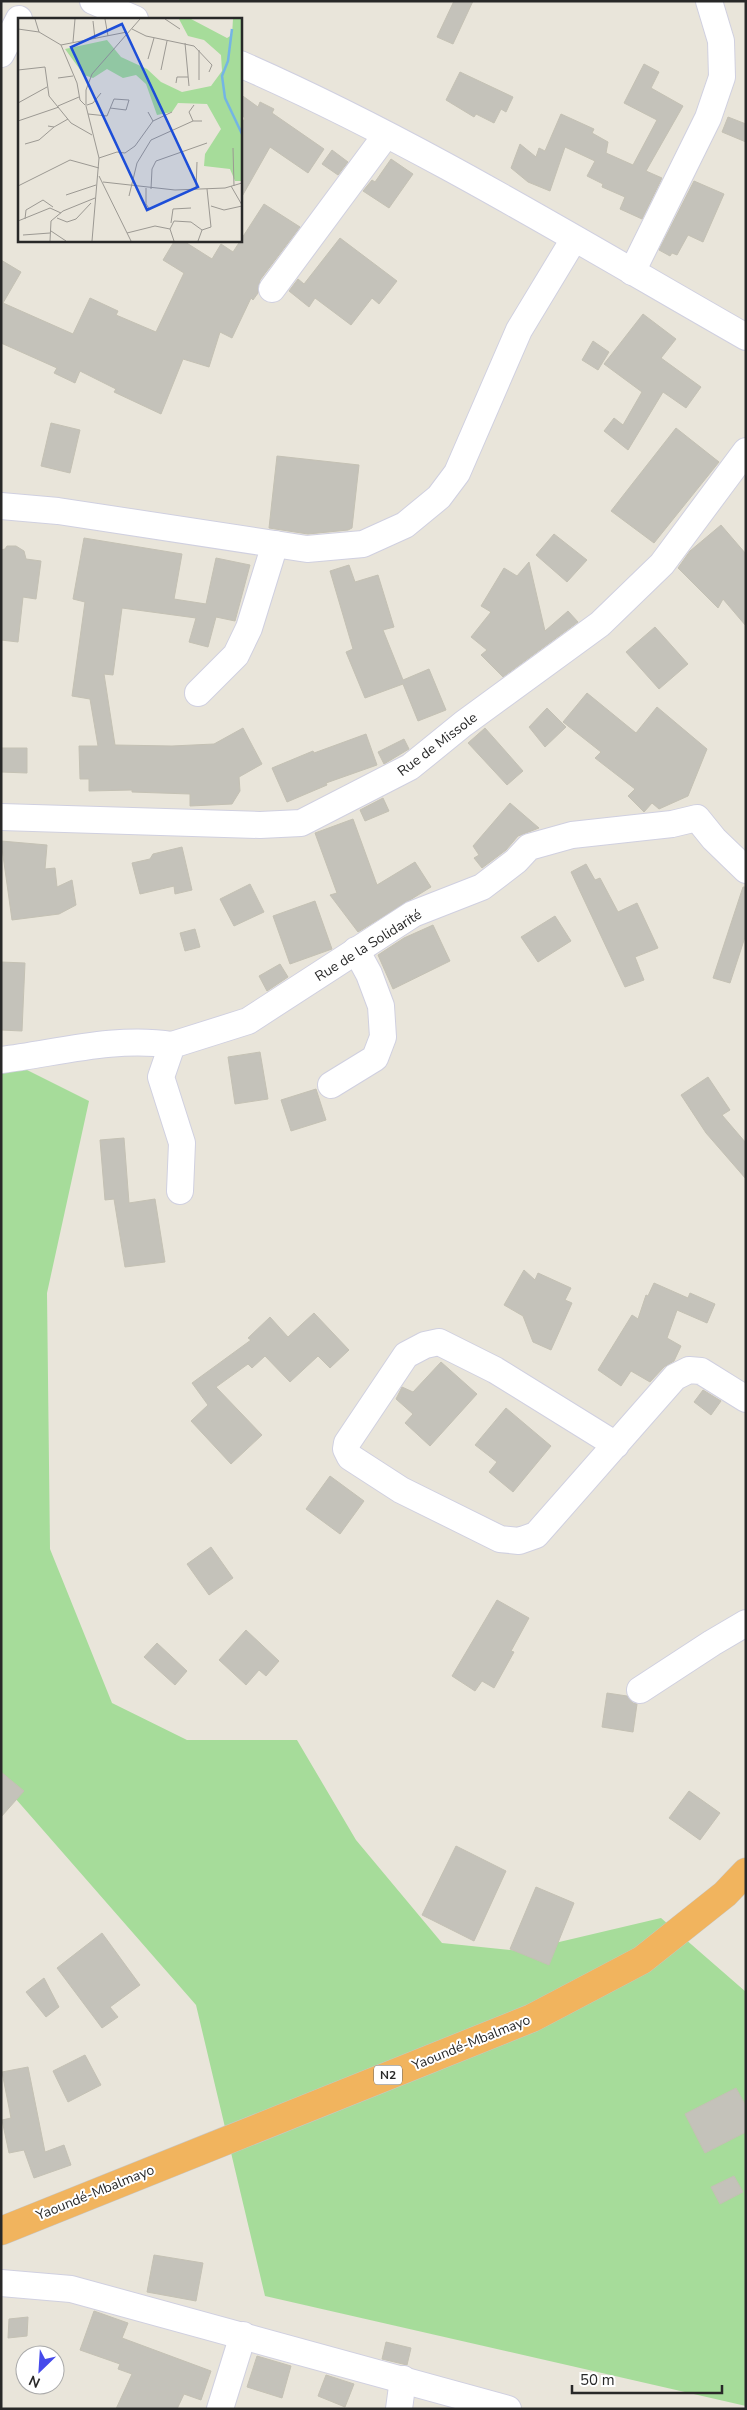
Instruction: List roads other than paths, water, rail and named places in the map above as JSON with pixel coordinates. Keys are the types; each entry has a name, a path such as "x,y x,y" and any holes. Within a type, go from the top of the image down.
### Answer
{"highway":[{"name":"Yaoundé-Mbalmayo","path":"1,2231 532,2018 642,1960 725,1894 746,1872"}],"street":[{"path":"20,18 28,1"},
{"path":"93,1 133,18"},
{"path":"632,272 708,118 722,77 721,41 709,1"},
{"path":"1,54 18,21"},
{"path":"244,73 386,135 746,337"},
{"path":"272,288 386,135"},
{"path":"1,506 58,511 307,550 363,544 406,525 439,497 457,473 519,330 574,239"},
{"name":"Rue de Missole","path":"1,817 260,825 301,824 410,767 463,724 600,624 662,564 746,451"},
{"path":"198,693 236,655 249,628 276,544"},
{"name":"Rue de la Solidarité","path":"172,1045 248,1021 413,914 482,887 516,861 529,847 572,835 672,824 697,818 714,839 746,870"},
{"path":"331,1085 375,1058 383,1037 381,1006 369,974 356,950"},
{"path":"1,1060 76,1049 150,1042 172,1045 161,1077 182,1143 180,1192"},
{"path":"616,1445 495,1370 439,1342 425,1345 406,1355 347,1443 346,1449 350,1457 401,1490 500,1539 518,1541 536,1535 616,1445 676,1377 689,1370 701,1371 746,1399"},
{"path":"640,1690 746,1623"},
{"path":"1,2283 71,2289 508,2409"},
{"path":"220,2409 243,2335"},
{"path":"399,2409 403,2379"}]}
